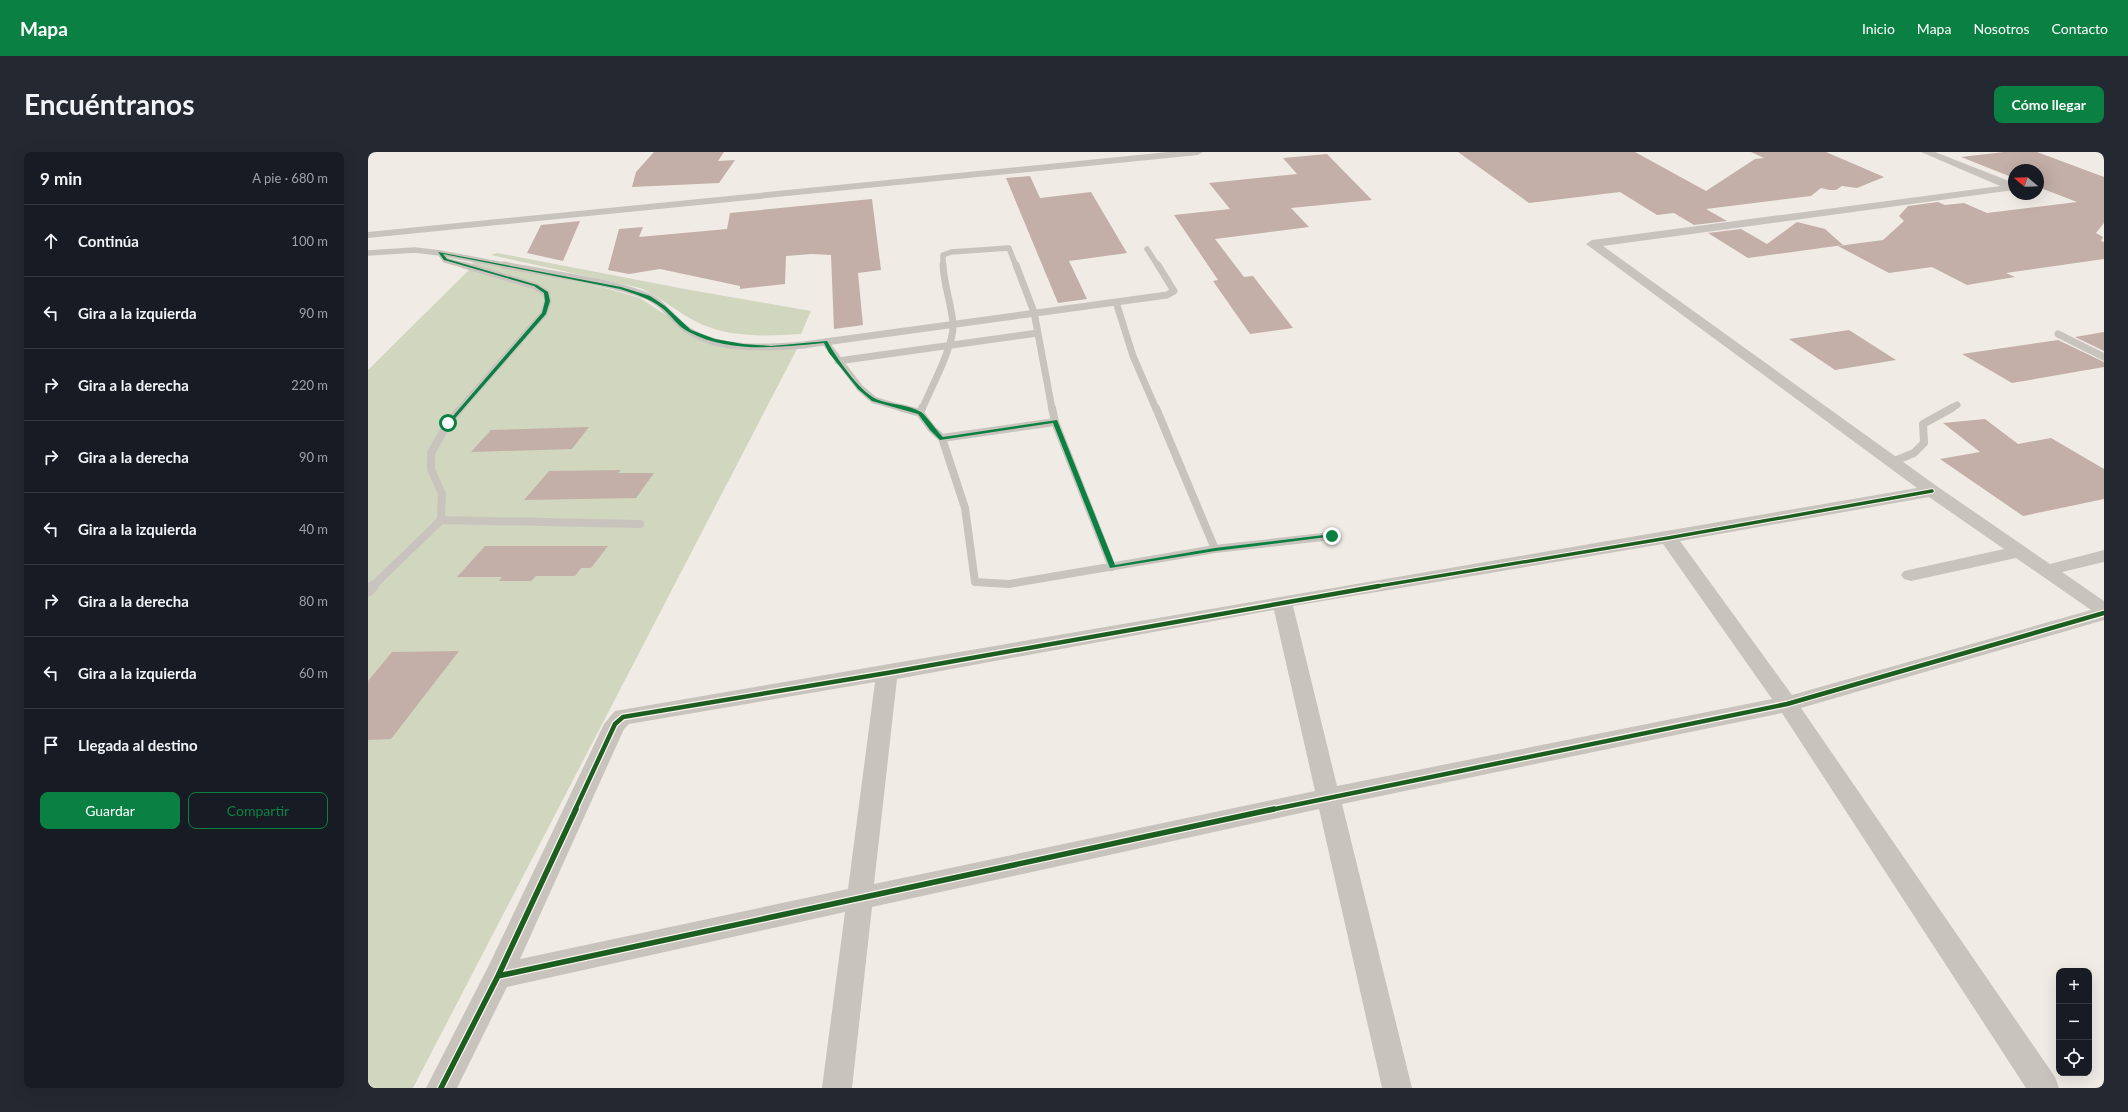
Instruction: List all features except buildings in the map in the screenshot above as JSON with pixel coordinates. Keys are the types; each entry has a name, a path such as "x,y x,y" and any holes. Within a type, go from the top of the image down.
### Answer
{"street":[{"path":"368,235 1198,152"},
{"path":"1926,152 2013,187 1592,244 1932,491 2104,610"},
{"path":"441,1088 498,976 615,724 623,717 887,673 1282,602 1668,538 1932,491"},
{"path":"1668,538 1787,704 2044,1088"},
{"path":"1911,574 2021,552"},
{"path":"2047,570 2104,556"},
{"path":"1282,602 1397,1088"},
{"path":"498,976 1328,797 1787,704 2104,613"},
{"path":"837,1088 887,673"}],"lane":[{"path":"920,413 949,346 953,324 944,284 943,256 951,252 1009,248 1034,312 1055,422 1112,567"},
{"path":"368,253 415,250 440,252 621,288 649,297 663,307 690,331 714,340 743,345 771,347 825,342 1034,312 1154,298 1167,295 1174,291 1147,249"},
{"path":"368,591 441,520 442,494 431,469 431,453 448,423 544,313 548,301 546,293 535,286 445,260 440,252"},
{"path":"1116,302 1133,356 1176,453 1215,549"},
{"path":"838,361 1038,333"},
{"path":"2058,334 2104,357"},
{"path":"825,342 860,388 874,400 920,413 932,429 942,438 965,508 975,582 1009,584 1215,549 1332,536"},
{"path":"1892,462 1914,453 1924,443 1923,424 1958,405"},
{"path":"942,438 1055,422"},
{"path":"441,520 640,524"}],"green space":[{"path":"497,253 690,290 811,311 801,334 750,335 725,332 713,329 693,320 640,288 491,255"},
{"path":"473,259 598,286 640,298 704,340 797,349 413,1088 368,1088 368,370 472,267"}],"cycle path":[{"path":"441,1088 498,976 615,724 623,717 887,673 1282,602 1668,538 1932,491"},
{"path":"498,976 1329,797 1787,704 2104,613"}],"route":[{"path":"448,423 544,313 548,301 546,293 535,286 445,260 441,257 440,252 621,288 649,297 663,307 690,331 714,340 743,345 771,347 825,342 845,371 860,388 874,400 920,413 932,429 942,438 1055,422 1112,567 1215,549 1332,536"}]}
